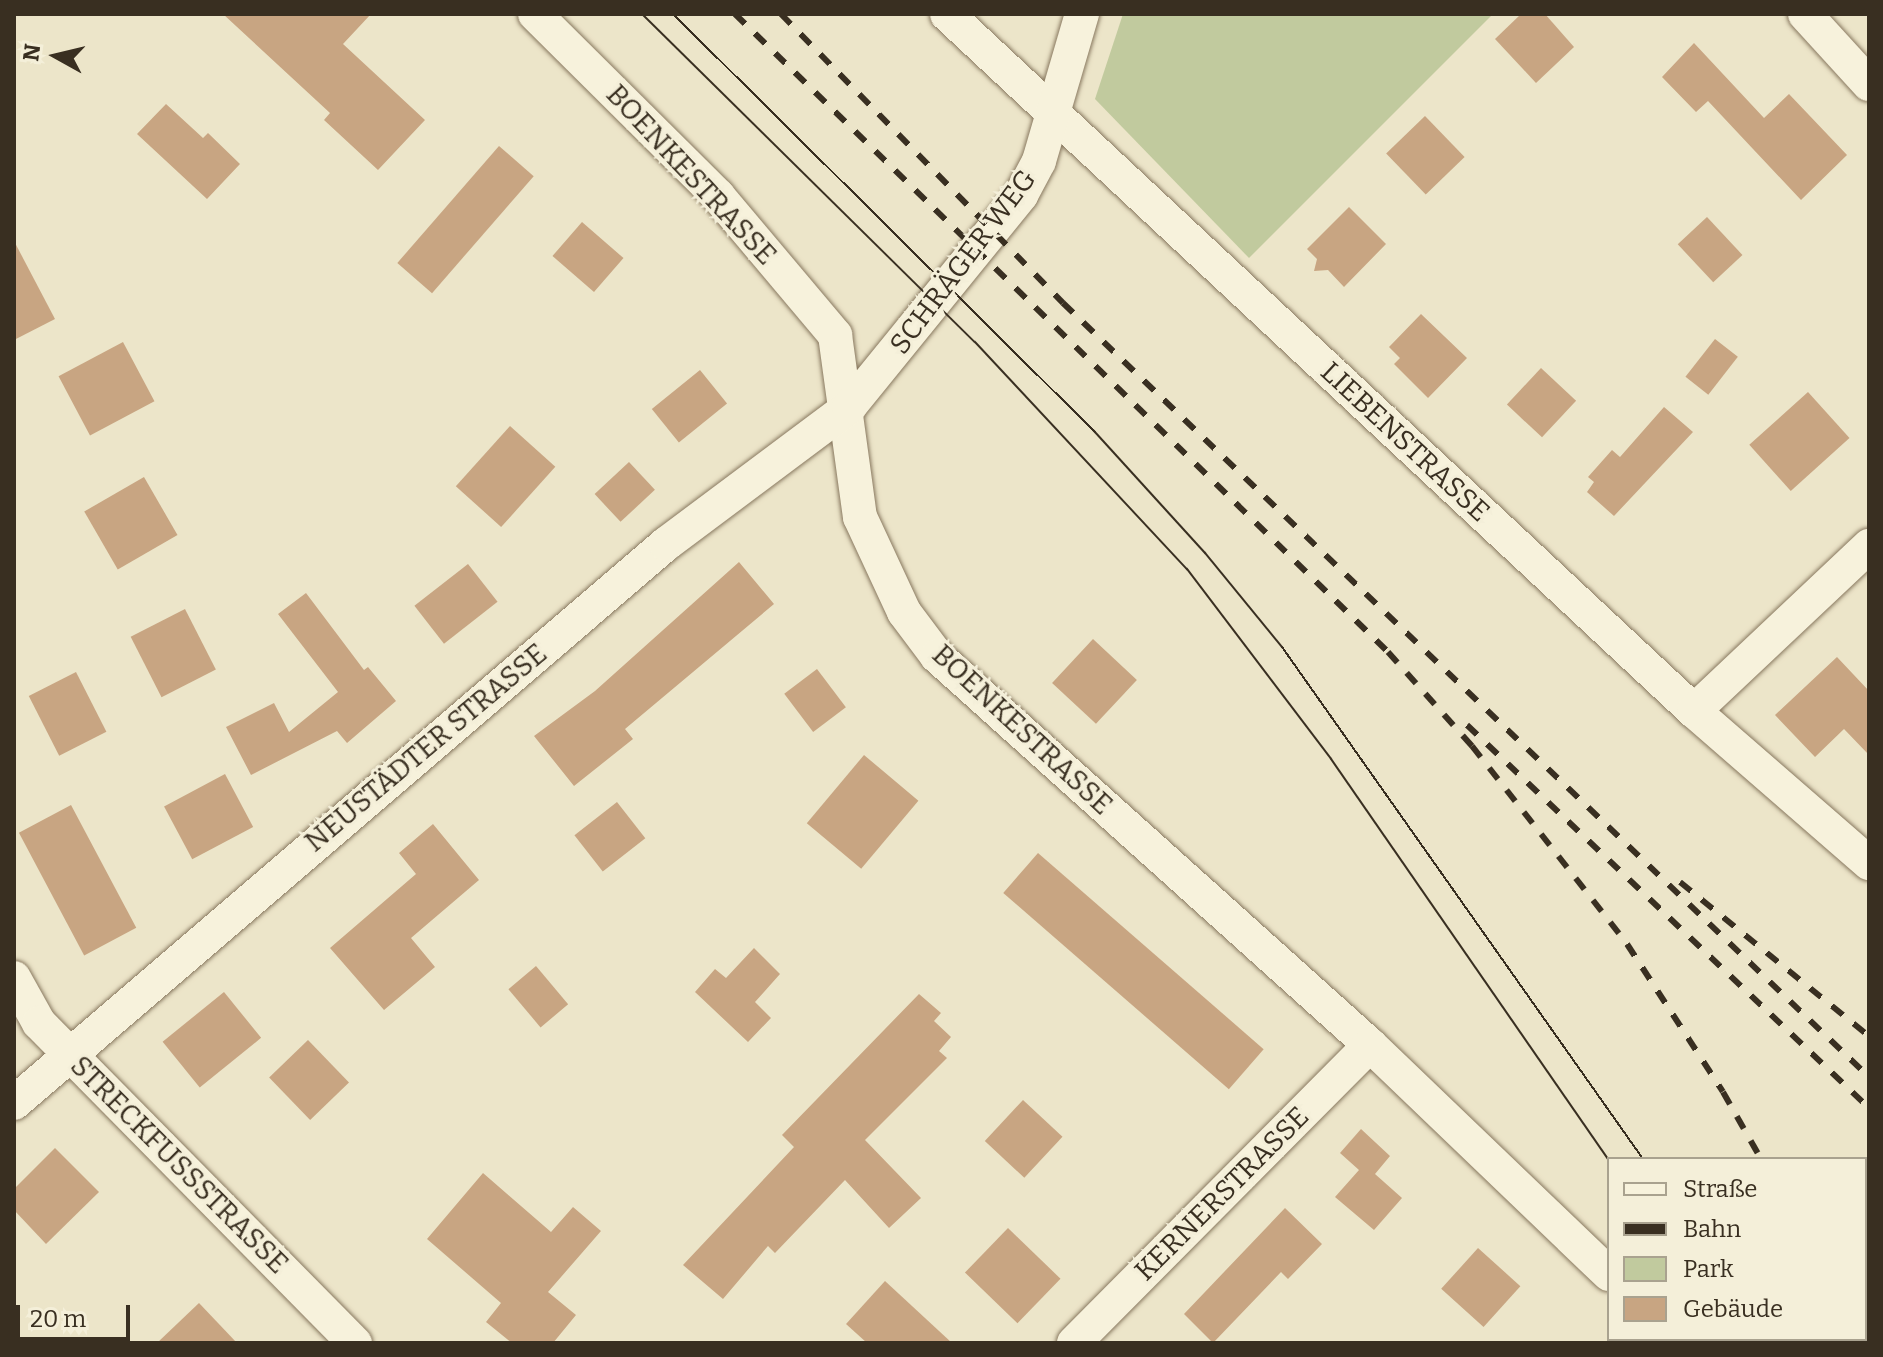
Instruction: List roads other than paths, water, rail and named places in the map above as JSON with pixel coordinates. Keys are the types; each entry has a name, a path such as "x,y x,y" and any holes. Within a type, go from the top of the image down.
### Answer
{"street":[{"name":"BOENKESTRASSE","path":"535,14 718,196 835,335 849,407 860,517 904,612 937,656 1370,1045 1607,1272"},
{"name":"LIEBENSTRASSE","path":"947,14 1694,711 1869,863"},
{"name":"SCHRÄGER WEG","path":"849,407 1021,195 1039,161 1051,108 1082,14"},
{"path":"1805,14 1869,84"},
{"name":"NEUSTÄDTER STRASSE","path":"14,1103 67,1052 666,544 849,407"},
{"path":"1694,711 1869,546"},
{"name":"STRECKFUSSSTRASSE","path":"14,978 39,1023 355,1343"},
{"name":"KERNERSTRASSE","path":"1074,1343 1370,1045"}],"tram line":[{"path":"642,14 975,342 1187,569 1331,759 1607,1158"},
{"path":"673,14 1094,431 1205,553 1282,647 1642,1157"}],"railway":[{"path":"735,14 1388,652 1472,746 1627,944 1723,1092 1760,1157"},
{"path":"781,14 1063,303 1869,1077"},
{"path":"1467,725 1869,1108"},
{"path":"1680,882 1869,1036"}]}
